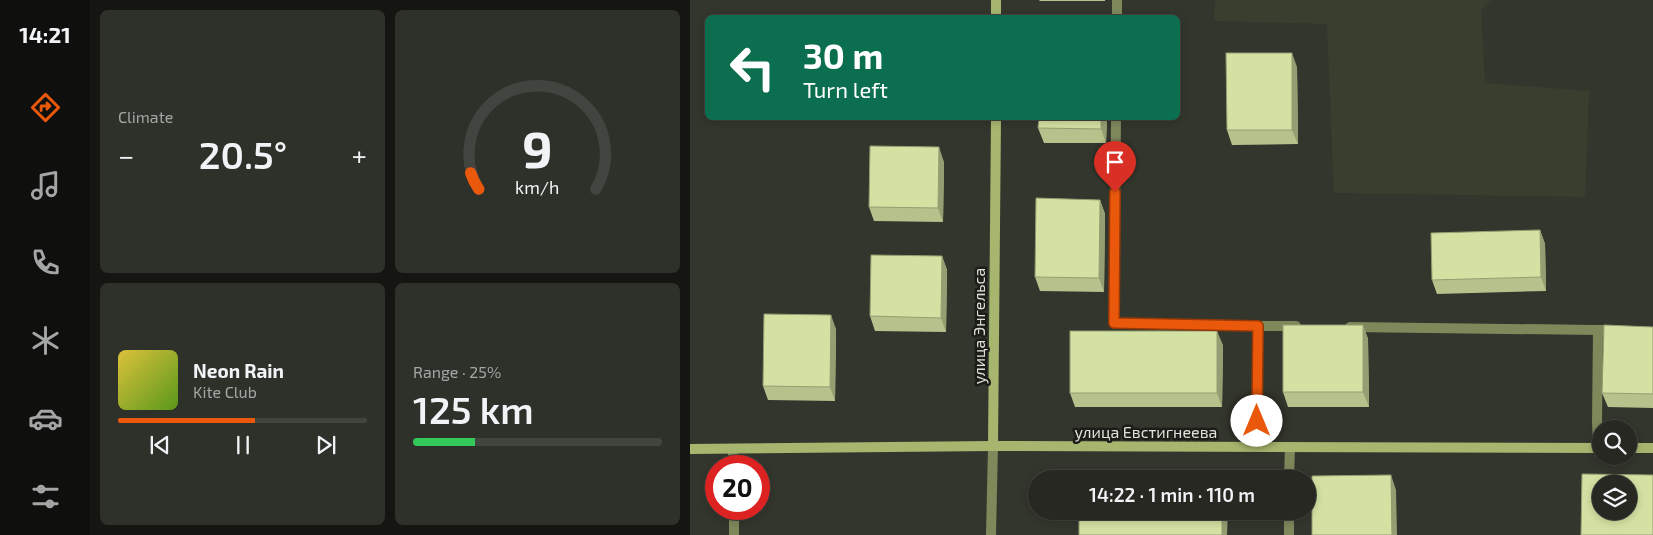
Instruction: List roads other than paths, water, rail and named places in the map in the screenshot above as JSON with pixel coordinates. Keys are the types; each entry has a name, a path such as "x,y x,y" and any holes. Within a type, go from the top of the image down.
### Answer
{"main road":[{"path":"996,0 996,15"},
{"name":"улица Энгельса","path":"993,446 996,120"},
{"name":"улица Евстигнеева","path":"690,450 993,446 1592,448"},
{"path":"1637,448 1653,448"}],"street":[{"path":"1117,0 1117,15"},
{"path":"1116,120 1114,323 1306,326"},
{"path":"1257,447 1258,326"},
{"path":"1335,327 1616,330"},
{"path":"1597,420 1598,330"},
{"name":"улица Энгельса","path":"991,535 993,446"},
{"path":"1289,470 1290,447"},
{"path":"733,449 733,455"},
{"path":"734,520 734,535"},
{"path":"1289,520 1289,535"}]}
